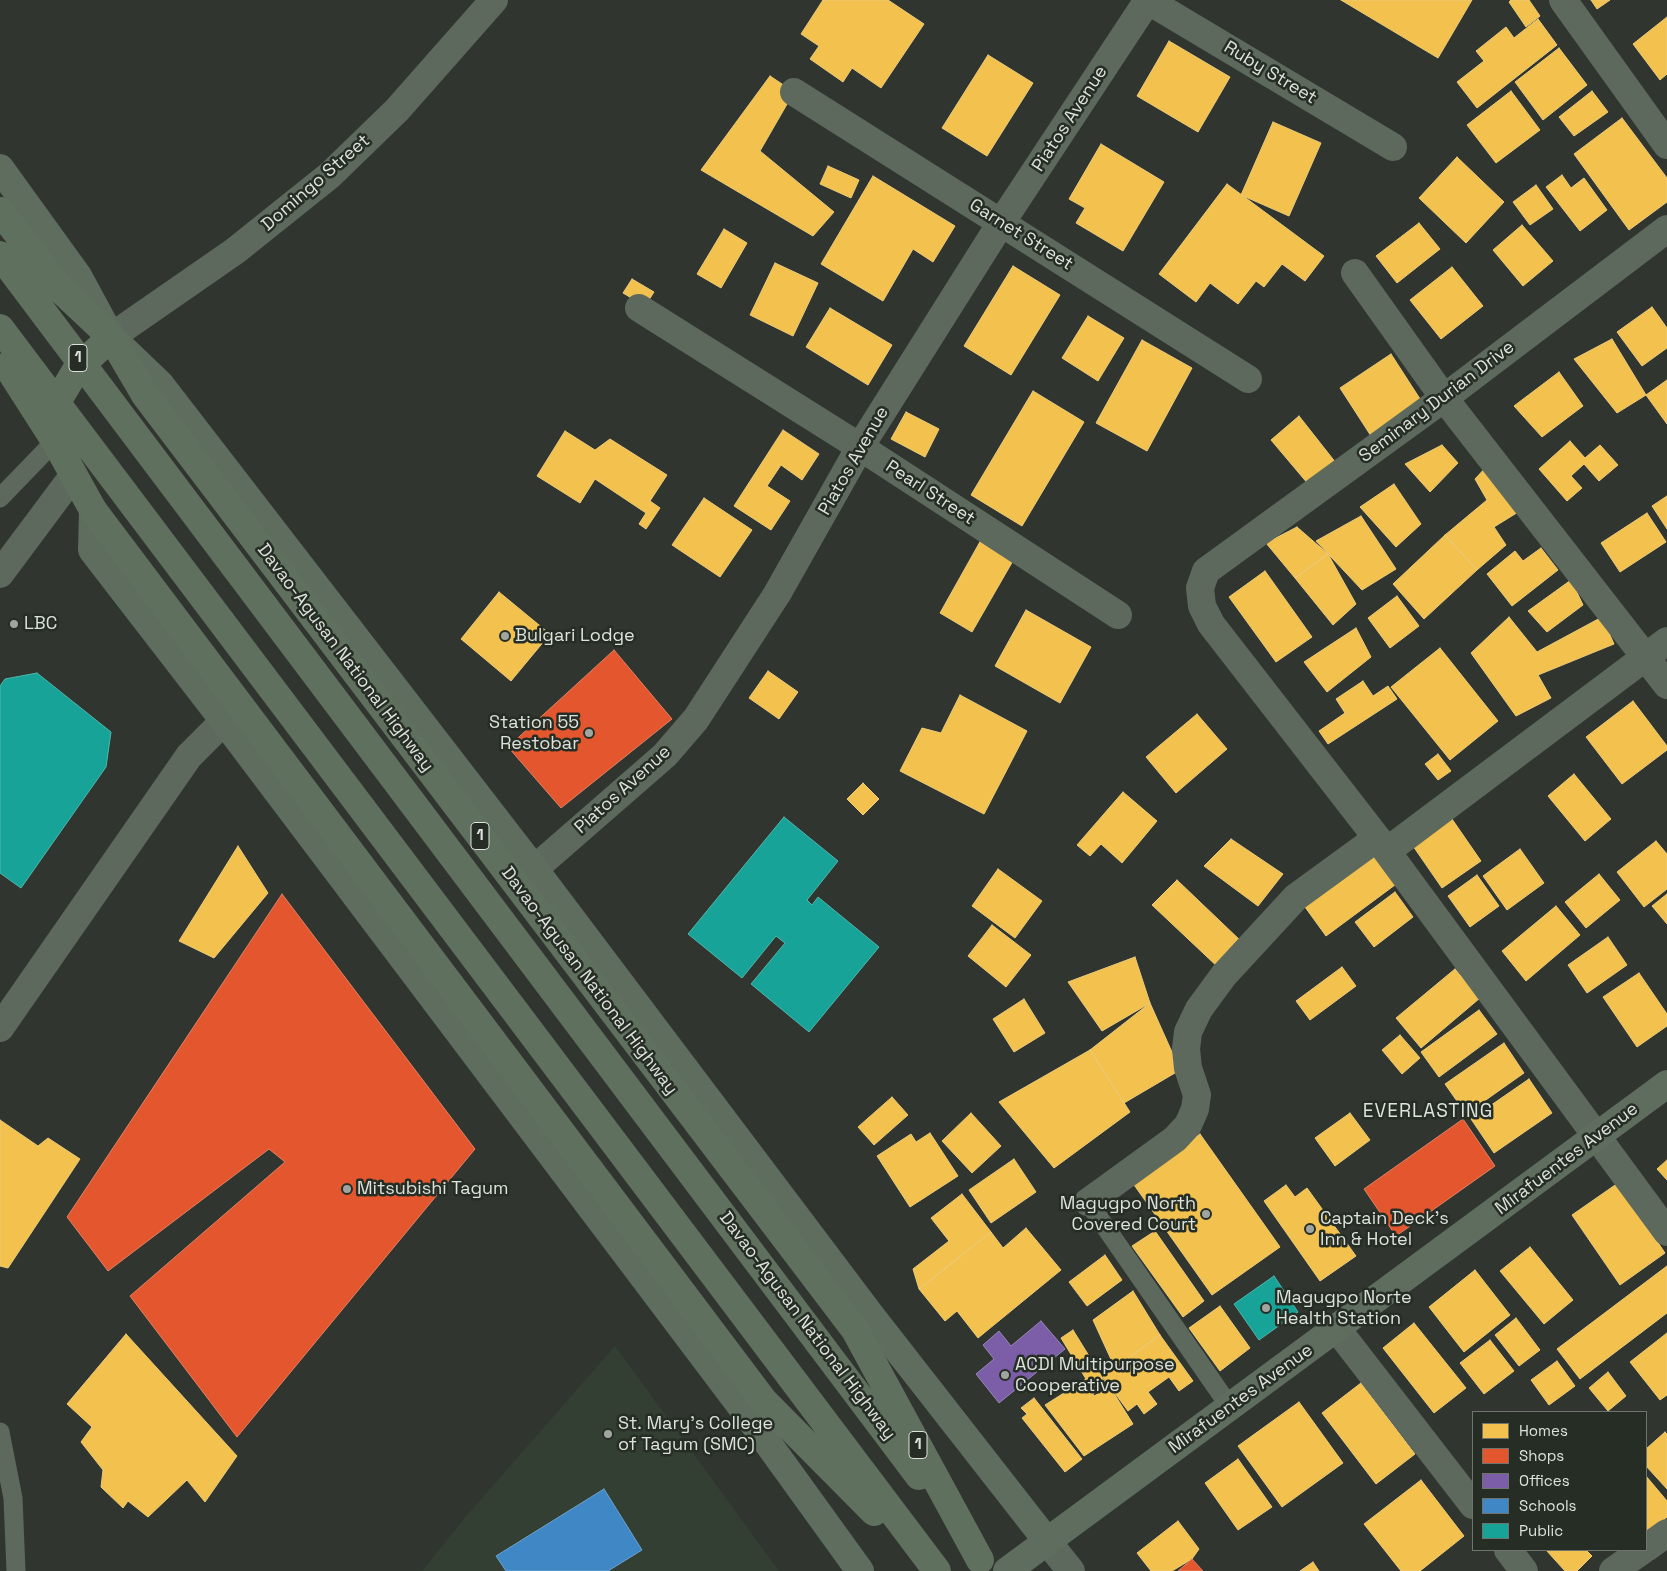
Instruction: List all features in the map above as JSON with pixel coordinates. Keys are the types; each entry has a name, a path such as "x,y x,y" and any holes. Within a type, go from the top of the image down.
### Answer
{"highway":[{"name":"Davao-Agusan National Highway","path":"0,211 61,290 111,337 145,395 526,877 855,1330 985,1565"},
{"name":"Davao-Agusan National Highway","path":"0,255 821,1344 985,1565"},
{"path":"0,328 935,1571"},
{"path":"5,367 31,376 52,370 111,337"},
{"path":"53,438 53,409 64,388 76,370 111,337"},
{"path":"5,367 53,438 93,510 417,959 763,1400 935,1571"}],"street":[{"name":"Domingo Street","path":"111,337 235,251 330,175 397,110 494,0"},
{"name":"Ruby Street","path":"1148,0 1393,146"},
{"name":"Piatos Avenue","path":"526,877 665,755 696,719 777,594 860,447 1001,223 1148,0"},
{"path":"1563,0 1667,145"},
{"name":"Garnet Street","path":"794,92 1248,378"},
{"path":"0,168 78,276 111,337"},
{"name":"Seminary Durian Drive","path":"1382,844 1211,624 1202,606 1200,588 1206,572 1444,398 1667,229"},
{"path":"1355,273 1444,398 1667,685"},
{"name":"Pearl Street","path":"639,308 860,447 1118,615"},
{"path":"0,574 73,476"},
{"path":"93,510 92,550 224,721 417,959 860,1571"},
{"path":"1088,1202 1176,1139 1188,1125 1196,1109 1197,1095 1188,1068 1186,1049 1188,1032 1199,1009 1224,975 1246,948 1296,897 1382,844 1646,658 1667,641"},
{"path":"0,1028 189,756 224,721"},
{"path":"1382,844 1596,1138 1667,1232"},
{"path":"526,877 1071,1571"},
{"name":"Mirafuentes Avenue","path":"1007,1571 1667,1084"},
{"path":"1337,1329 1472,1504"},
{"path":"1647,1547 1667,1533"},
{"path":"1509,1551 1524,1571"},
{"path":"1612,1571 1641,1551"}],"lane":[{"path":"0,498 53,438"},
{"path":"1088,1202 1230,1407"},
{"path":"0,1432 13,1498 16,1571"}],"shaded area":[{"name":"St. Mary's College of Tagum (SMC)","path":"615,1346 779,1571 422,1571 462,1521"}],"building: Homes":[{"path":"823,0 888,0 924,24 881,88 852,68 843,82 810,59 819,46 801,34"},
{"path":"1341,0 1472,0 1438,58"},
{"path":"1511,0 1529,0 1540,16 1526,27 1509,2"},
{"path":"1591,0 1610,0 1597,9"},
{"path":"1667,17 1667,74 1660,80 1633,44"},
{"path":"1538,19 1557,45 1477,108 1457,82 1484,61 1476,51 1506,27 1514,38"},
{"path":"1169,41 1230,77 1198,132 1137,96"},
{"path":"1559,48 1587,85 1543,120 1515,82"},
{"path":"988,55 1033,83 987,156 942,128"},
{"path":"770,76 794,92 760,151 834,212 813,236 701,170"},
{"path":"1511,91 1540,130 1496,163 1467,125"},
{"path":"1592,91 1608,112 1574,136 1559,117"},
{"path":"1622,118 1667,178 1667,202 1629,230 1574,154"},
{"path":"1273,122 1321,143 1289,216 1241,195"},
{"path":"1101,144 1164,182 1123,251 1076,223 1085,208 1069,199"},
{"path":"1457,157 1504,202 1466,243 1419,198"},
{"path":"828,166 859,180 851,198 820,184"},
{"path":"1562,175 1571,188 1584,178 1607,210 1580,231 1546,187"},
{"path":"873,176 955,226 933,262 913,249 883,301 821,264"},
{"path":"1227,184 1324,256 1305,281 1282,264 1264,287 1256,281 1238,304 1210,283 1196,302 1159,274"},
{"path":"1536,185 1553,209 1530,225 1513,202"},
{"path":"1419,223 1440,249 1397,283 1376,256"},
{"path":"1522,225 1553,261 1523,286 1493,250"},
{"path":"724,229 747,243 721,288 697,274"},
{"path":"775,263 818,283 793,336 750,315"},
{"path":"1013,266 1060,295 1011,375 964,346"},
{"path":"1452,267 1483,306 1441,339 1410,300"},
{"path":"632,279 654,292 645,306 623,293"},
{"path":"1652,307 1667,328 1667,348 1642,366 1617,332"},
{"path":"830,308 892,345 868,385 806,347"},
{"path":"1088,316 1124,338 1098,381 1062,358"},
{"path":"1612,339 1646,395 1617,413 1574,359"},
{"path":"1142,340 1192,368 1147,451 1096,423"},
{"path":"1391,354 1422,402 1371,436 1340,388"},
{"path":"1559,372 1583,406 1542,437 1514,406"},
{"path":"1667,380 1667,424 1646,395"},
{"path":"1033,391 1084,422 1022,526 971,495"},
{"path":"906,412 939,429 925,457 891,439"},
{"path":"1299,416 1336,463 1309,485 1271,440"},
{"path":"783,430 819,454 802,480 781,465 767,486 790,501 771,530 734,506"},
{"path":"565,431 595,450 610,439 667,475 650,501 660,508 646,529 639,524 646,513 595,479 580,503 537,476"},
{"path":"1570,441 1585,458 1600,445 1618,465 1599,481 1584,464 1571,476 1582,488 1567,501 1539,469"},
{"path":"1442,445 1458,463 1430,492 1405,464"},
{"path":"1488,465 1523,509 1494,527 1506,545 1477,570 1445,535 1487,500 1475,479"},
{"path":"1394,484 1421,524 1396,547 1360,507"},
{"path":"1667,496 1667,529 1652,506"},
{"path":"704,498 752,530 720,577 672,545"},
{"path":"1647,513 1666,542 1620,572 1601,543"},
{"path":"1361,516 1396,569 1362,590 1316,541"},
{"path":"1297,527 1328,554 1295,578 1266,543"},
{"path":"1445,535 1477,570 1424,619 1393,584"},
{"path":"981,540 1014,559 972,632 940,613"},
{"path":"1541,548 1558,570 1512,606 1487,574 1515,551 1523,561"},
{"path":"1328,554 1356,604 1333,625 1295,578"},
{"path":"1265,571 1312,637 1276,662 1229,597"},
{"path":"1571,580 1583,605 1547,632 1528,611"},
{"name":"Bulgari Lodge","path":"499,592 550,634 511,681 461,639"},
{"path":"1397,596 1419,626 1390,648 1368,618"},
{"path":"1026,610 1091,647 1060,703 995,666"},
{"path":"1509,617 1537,652 1602,617 1614,644 1538,675 1551,698 1516,716 1471,653"},
{"path":"1356,628 1371,657 1327,692 1304,662"},
{"path":"1440,648 1498,721 1450,760 1391,687"},
{"path":"768,671 798,692 779,719 749,698"},
{"path":"1363,681 1373,696 1388,686 1397,699 1328,744 1319,731 1345,713 1336,699"},
{"path":"960,695 1027,731 984,814 900,771 922,728 941,733"},
{"path":"1633,701 1667,746 1667,750 1622,784 1586,737"},
{"path":"1197,714 1227,749 1176,793 1146,757"},
{"path":"1438,754 1451,771 1438,780 1425,764"},
{"path":"1574,774 1611,819 1585,841 1548,796"},
{"path":"863,783 879,799 863,815 847,799"},
{"path":"1123,792 1157,821 1122,863 1101,844 1090,856 1077,845"},
{"path":"1452,819 1481,861 1442,888 1413,846"},
{"path":"1231,839 1283,874 1258,906 1204,866"},
{"path":"1656,841 1667,854 1667,889 1644,907 1617,872"},
{"path":"238,846 268,893 214,958 179,941"},
{"path":"1520,849 1544,883 1507,910 1483,876"},
{"path":"1379,853 1399,882 1326,936 1305,907"},
{"path":"998,869 1042,901 1015,938 972,906"},
{"path":"1599,874 1620,900 1586,928 1565,902"},
{"path":"1477,875 1499,906 1470,927 1448,896"},
{"path":"1177,880 1243,943 1221,970 1152,905"},
{"path":"1395,892 1413,917 1374,947 1355,922"},
{"path":"1667,894 1667,924 1652,906"},
{"path":"1556,906 1580,935 1526,981 1502,951"},
{"path":"992,925 1031,955 1006,987 968,956"},
{"path":"1608,937 1627,965 1587,993 1568,965"},
{"path":"1135,957 1150,1003 1102,1031 1068,982"},
{"path":"1342,967 1356,986 1310,1020 1296,1001"},
{"path":"1455,969 1480,998 1421,1048 1396,1018"},
{"path":"1639,973 1667,1014 1667,1026 1637,1047 1603,997"},
{"path":"1024,999 1045,1033 1014,1052 993,1019"},
{"path":"1150,1003 1180,1070 1124,1103 1090,1050"},
{"path":"1479,1010 1497,1034 1439,1077 1421,1052"},
{"path":"1400,1035 1420,1058 1402,1074 1382,1050"},
{"path":"1504,1043 1524,1073 1466,1114 1445,1084"},
{"path":"1090,1050 1130,1112 1054,1168 999,1102"},
{"path":"1529,1079 1552,1113 1494,1153 1471,1119"},
{"path":"892,1097 908,1115 874,1145 858,1127"},
{"path":"971,1113 1001,1146 972,1173 942,1141"},
{"path":"1350,1113 1370,1140 1335,1166 1315,1138"},
{"path":"0,1120 38,1146 48,1138 80,1159 8,1268 0,1266"},
{"path":"930,1133 958,1176 910,1207 877,1156 911,1134 916,1142"},
{"name":"Magugpo North Covered Court","path":"1200,1134 1280,1247 1212,1295 1132,1182"},
{"path":"1014,1159 1036,1192 991,1223 969,1190"},
{"path":"1667,1160 1667,1180 1657,1169"},
{"path":"1618,1183 1665,1253 1620,1285 1572,1215"},
{"name":"Captain Deck's Inn & Hotel","path":"1286,1185 1295,1197 1307,1188 1356,1256 1320,1281 1264,1201"},
{"path":"962,1194 991,1232 919,1289 913,1269 949,1241 931,1218"},
{"path":"1026,1228 1061,1270 978,1338 957,1311 945,1321 919,1289 991,1232 1003,1248"},
{"path":"1155,1231 1204,1301 1183,1317 1132,1246"},
{"path":"1530,1247 1573,1300 1544,1324 1500,1271"},
{"path":"1105,1255 1122,1280 1087,1306 1069,1282"},
{"path":"1667,1266 1667,1313 1580,1379 1557,1349"},
{"path":"1475,1270 1510,1315 1464,1352 1429,1307"},
{"path":"1133,1291 1160,1335 1115,1368 1093,1320"},
{"path":"1220,1306 1250,1348 1220,1371 1189,1328"},
{"path":"1516,1318 1540,1350 1519,1366 1495,1335"},
{"path":"1414,1323 1466,1388 1434,1413 1383,1348"},
{"path":"1073,1330 1107,1385 1093,1394 1094,1396 1110,1387 1133,1424 1084,1456 1045,1405 1086,1379 1061,1338"},
{"path":"1667,1333 1667,1395 1660,1400 1630,1362"},
{"path":"126,1334 237,1456 205,1502 187,1480 148,1517 128,1501 123,1508 101,1487 103,1470 81,1442 92,1427 67,1404"},
{"path":"1160,1335 1193,1381 1179,1391 1169,1377 1148,1392 1157,1404 1144,1414 1137,1404 1128,1411 1103,1377"},
{"path":"1490,1340 1514,1371 1484,1394 1460,1363"},
{"path":"1557,1361 1575,1386 1549,1405 1531,1380"},
{"path":"1608,1372 1626,1396 1608,1411 1589,1388"},
{"path":"1361,1383 1415,1454 1376,1484 1322,1413"},
{"path":"1034,1398 1082,1459 1065,1472 1022,1418 1027,1414 1021,1408"},
{"path":"1299,1402 1343,1463 1282,1507 1238,1446"},
{"path":"1665,1432 1667,1434 1667,1489 1647,1467 1647,1448"},
{"path":"1238,1459 1272,1507 1238,1530 1205,1483"},
{"path":"1647,1477 1667,1501 1667,1517 1647,1534"},
{"path":"1421,1480 1464,1536 1420,1571 1401,1571 1364,1524"},
{"path":"1178,1521 1199,1549 1192,1559 1172,1571 1151,1571 1137,1553"},
{"path":"1547,1551 1587,1551 1592,1556 1577,1571 1565,1571"},
{"path":"1313,1562 1319,1571 1300,1571"}],"building: Shops":[{"name":"Station 55 Restobar","path":"614,650 672,719 561,808 508,747"},
{"name":"Mitsubishi Tagum","path":"282,894 475,1149 237,1437 130,1296 285,1162 269,1149 108,1271 67,1217"},
{"path":"1463,1119 1495,1166 1396,1236 1364,1189"},
{"path":"1192,1559 1203,1571 1178,1571"}],"building: Offices":[{"path":"1041,1321 1065,1349 999,1403 976,1374 994,1359 983,1345 999,1331 1011,1346"}],"building: Schools":[{"path":"604,1489 642,1550 608,1571 506,1571 496,1556"}],"building: Public":[{"path":"37,673 111,732 106,767 21,888 0,873 0,686 5,679"},
{"path":"784,817 838,861 807,900 812,905 818,897 879,947 809,1032 751,984 785,943 776,936 742,978 688,934"},
{"name":"Magugpo Norte Health Station","path":"1274,1276 1298,1312 1259,1340 1234,1304"}],"place":[{"name":"LBC","path":"14,624"},
{"name":"Bulgari Lodge","path":"505,636"},
{"name":"Station 55 Restobar","path":"589,733"},
{"name":"Mitsubishi Tagum","path":"347,1189"},
{"name":"Magugpo North Covered Court","path":"1206,1214"},
{"name":"Captain Deck's Inn & Hotel","path":"1310,1229"},
{"name":"Magugpo Norte Health Station","path":"1266,1308"},
{"name":"ACDI Multipurpose Cooperative","path":"1005,1375"},
{"name":"St. Mary's College of Tagum (SMC)","path":"608,1434"}],"district":[{"name":"EVERLASTING","path":"1428,1112"}]}
